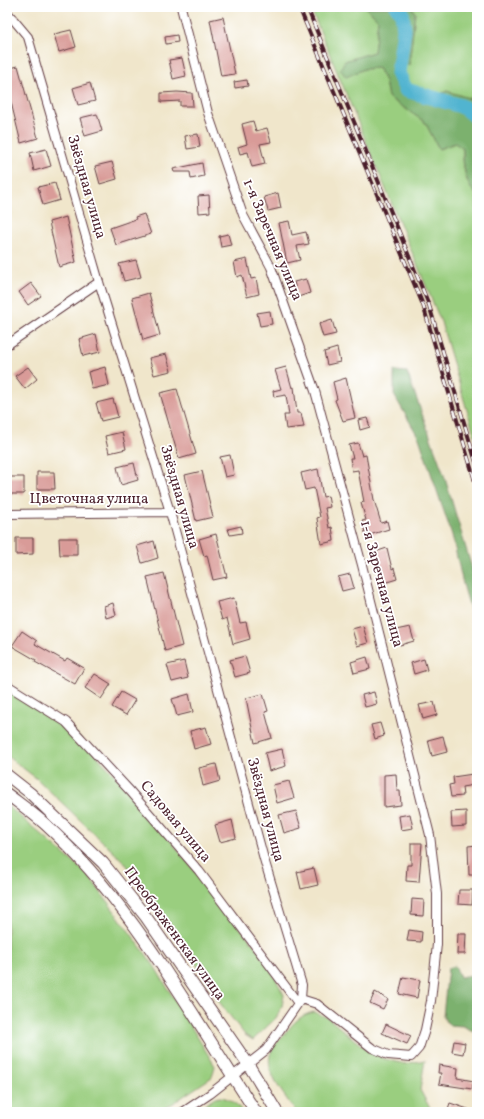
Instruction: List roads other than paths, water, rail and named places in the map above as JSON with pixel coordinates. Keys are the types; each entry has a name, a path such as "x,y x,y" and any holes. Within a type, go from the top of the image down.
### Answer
{"main road":[{"name":"Преображенская улица","path":"7,775 40,803 103,863 146,917 248,1064 277,1112"},
{"name":"Преображенская улица","path":"7,794 45,823 72,851 134,924 170,976 256,1112"}],"street":[{"name":"1-я Заречная улица","path":"181,7 208,113 241,207 271,267 315,391 362,565 430,835 438,894 437,944 431,1001 419,1048 411,1057 388,1055 372,1048 317,1004 299,1001"},
{"name":"Звёздная улица","path":"7,12 28,37 99,282 170,512 264,859 302,985 299,1001"},
{"path":"7,345 99,282"},
{"name":"Цветочная улица","path":"7,514 170,512"},
{"name":"Садовая улица","path":"7,685 66,722 130,791 199,871 299,1001"},
{"path":"183,1112 233,1077 266,1050 299,1001"}],"waterway":[{"path":"397,7 402,12 404,30 398,73 406,90 461,106 477,117"}],"railway":[{"path":"299,7 423,305 477,488"},
{"path":"307,7 429,305 477,466"}]}
